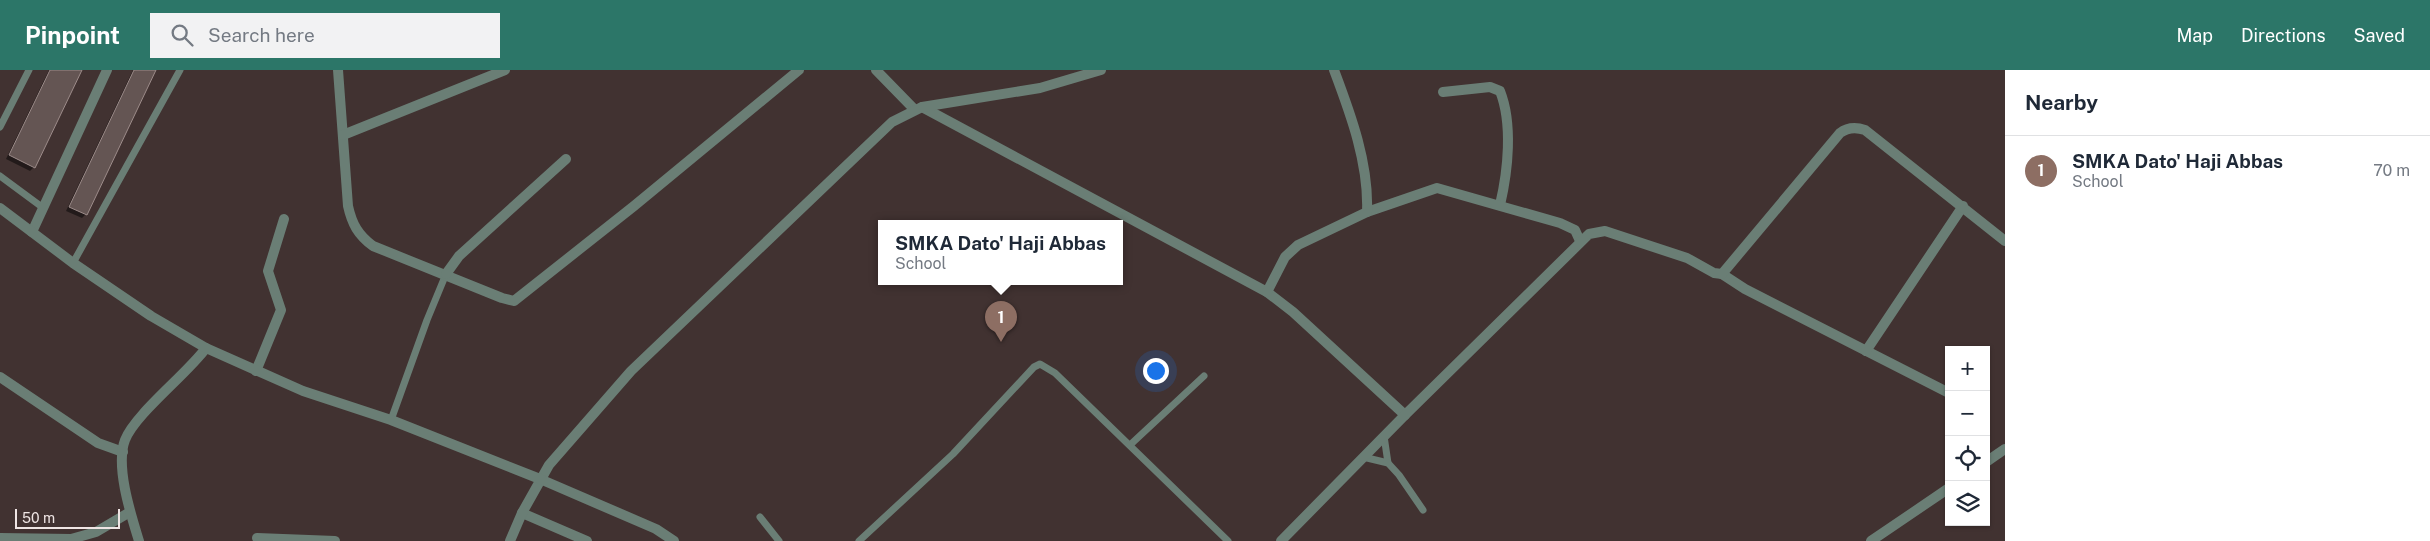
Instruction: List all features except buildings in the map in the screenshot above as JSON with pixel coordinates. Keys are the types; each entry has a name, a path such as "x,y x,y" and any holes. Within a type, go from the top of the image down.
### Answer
{"street":[{"path":"32,232 107,70"},
{"path":"338,70 348,206 351,220 358,232 373,246 502,298 514,301 799,70"},
{"path":"343,135 505,70"},
{"path":"876,70 918,108 1267,292 1293,312 1405,415"},
{"path":"510,541 540,479 561,449 631,371 892,122 918,108 1040,88 1101,70"},
{"path":"1334,70 1348,108 1361,158 1368,193 1367,212"},
{"path":"1442,92 1490,87 1500,91 1505,110 1508,158 1500,205"},
{"path":"1722,274 1845,129 1857,128 1866,130 2005,241"},
{"path":"446,274 459,256 566,159"},
{"path":"1267,292 1285,257 1292,249 1367,212 1437,188 1500,205 1571,228 1577,233 1580,240"},
{"path":"1866,351 1963,206"},
{"path":"0,208 74,264 156,320 206,348 303,391 391,420 540,479 648,525 674,541"},
{"path":"256,371 281,310 268,271 284,219"},
{"path":"1281,541 1580,240 1589,234 1605,231 1687,258 1714,273 1722,274 1745,289 1945,391"},
{"path":"139,541 130,512 123,452 125,440 136,422 195,363 206,348"},
{"path":"0,377 98,443 123,452"},
{"path":"1990,459 2005,449"},
{"path":"1871,541 1945,491"},
{"path":"0,538 71,539 96,532 130,512"},
{"path":"522,513 587,541"},
{"path":"257,538 335,541"}],"lane":[{"path":"0,128 29,70"},
{"path":"74,264 180,70"},
{"path":"0,176 42,208"},
{"path":"391,420 446,274"},
{"path":"859,541 953,454 1034,367 1040,364 1055,372 1228,541"},
{"path":"1130,445 1204,376"},
{"path":"1384,436 1388,463"},
{"path":"1364,457 1388,463 1400,476 1423,510"},
{"path":"760,517 779,541"}],"place":[{"name":"SMKA Dato' Haji Abbas","path":"1001,342"}]}
